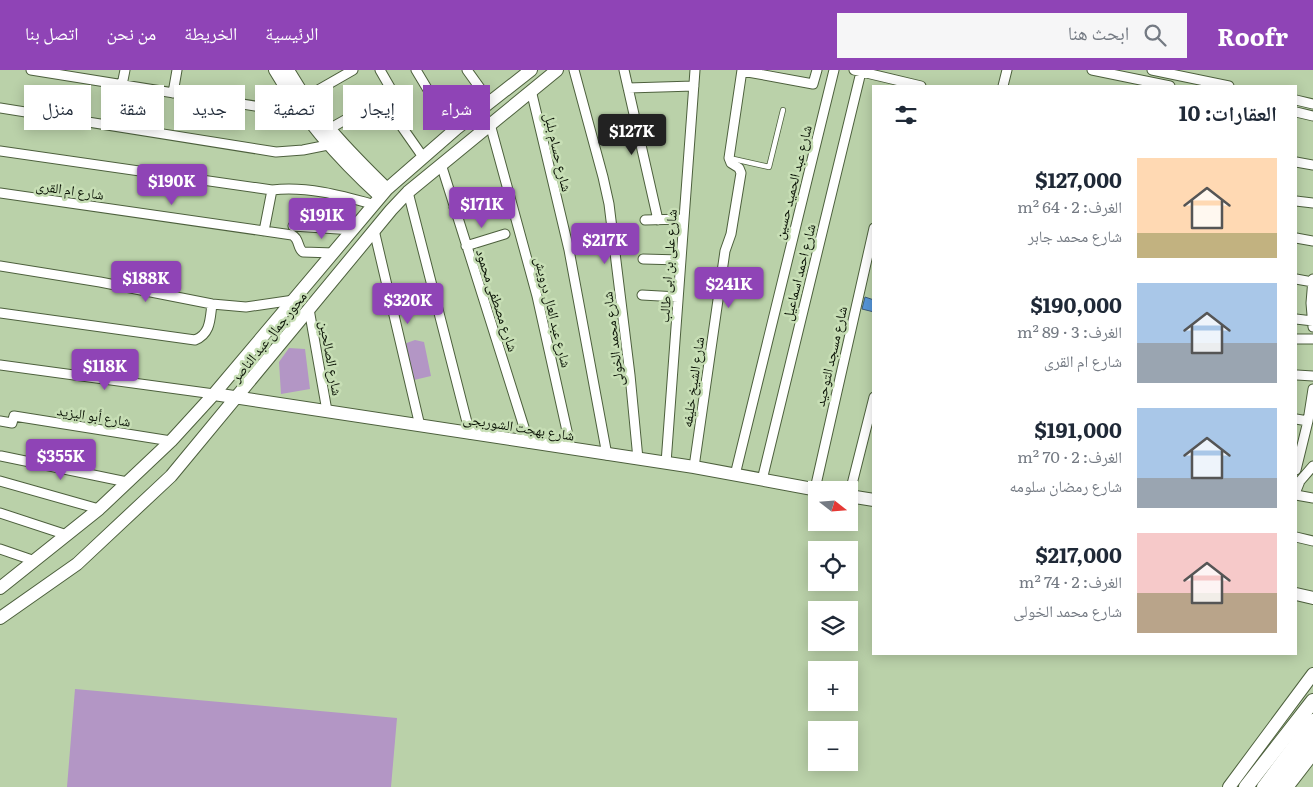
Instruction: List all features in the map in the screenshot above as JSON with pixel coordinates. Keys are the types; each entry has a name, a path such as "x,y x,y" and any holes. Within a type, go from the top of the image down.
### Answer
{"main road":[{"path":"1246,787 1313,702"},
{"path":"1273,787 1313,735"},
{"path":"1286,787 1313,752"}],"street":[{"path":"31,70 90,75 122,85 124,70"},
{"path":"173,93 177,70"},
{"path":"275,70 284,85"},
{"path":"288,70 298,85"},
{"path":"327,85 353,70"},
{"path":"380,70 388,85"},
{"path":"416,70 425,85"},
{"path":"467,70 478,85"},
{"name":"محور جمال عبد الناصر","path":"490,102 531,70"},
{"name":"محور جمال عبد الناصر","path":"490,124 557,70"},
{"name":"شارع محمد الخولى","path":"574,70 609,204 629,366 638,459"},
{"path":"624,70 658,220"},
{"name":"شارع على بن ابى طالب","path":"666,463 695,70"},
{"path":"730,158 742,71 813,84 817,70"},
{"name":"شارع عبد الحميد حسين","path":"735,475 834,70"},
{"path":"1003,85 1007,70"},
{"path":"1092,70 1165,85"},
{"path":"1152,70 1224,85"},
{"path":"857,71 911,85"},
{"name":"شارع احمد اسماعيل","path":"762,480 857,71"},
{"path":"628,88 694,86"},
{"name":"شارع حسام بلبل","path":"531,90 569,250 607,454"},
{"path":"164,92 255,106"},
{"path":"1297,100 1313,104"},
{"path":"0,108 276,152 303,150 328,145"},
{"path":"1297,112 1313,116"},
{"name":"شارع عبد العال درويش","path":"490,124 537,296 571,449"},
{"path":"316,130 348,167 380,196"},
{"path":"330,130 350,153 380,196"},
{"path":"404,130 423,157"},
{"name":"محور جمال عبد الناصر","path":"0,588 99,509 171,441 214,394 380,196 455,130"},
{"name":"محور جمال عبد الناصر","path":"0,618 77,564 171,476 374,230 408,192 483,130"},
{"path":"0,151 272,190 287,189 380,196"},
{"name":"شارع الشيخ خليفه","path":"694,467 725,251 731,234 741,173 740,168 732,163 730,158"},
{"path":"1297,162 1313,165"},
{"name":"شارع مصطفى محمود","path":"441,164 529,443"},
{"path":"264,231 272,190"},
{"path":"408,192 470,434"},
{"name":"شارع ام القرى","path":"0,193 295,236 303,252 334,253"},
{"path":"454,207 486,196"},
{"path":"1297,200 1313,204"},
{"path":"645,220 684,219"},
{"path":"293,226 353,230"},
{"path":"374,230 420,426"},
{"path":"466,246 505,234"},
{"name":"شارع مسجد التوحيد","path":"819,481 872,237"},
{"path":"1297,238 1313,241"},
{"path":"643,259 681,260"},
{"path":"0,266 100,282 212,304 246,306 294,300"},
{"path":"1297,279 1313,281 1313,323 1297,319"},
{"path":"642,295 678,296"},
{"path":"0,313 195,340 208,330 212,304"},
{"name":"شارع الصالحين","path":"310,309 327,411"},
{"path":"1297,339 1313,340"},
{"path":"0,365 214,394"},
{"path":"1297,375 1313,376"},
{"path":"1297,466 1308,421 1313,389"},
{"name":"شارع بهجت الشوربجى","path":"214,394 694,467 808,488"},
{"path":"853,481 872,404"},
{"name":"شارع أبو اليزيد","path":"0,421 12,423 13,417 171,441"},
{"path":"1297,418 1308,421"},
{"path":"1,456 127,482"},
{"path":"1297,488 1300,481 1313,466"},
{"path":"0,481 99,509"},
{"path":"1297,495 1313,498"},
{"path":"858,497 872,500"},
{"path":"0,513 67,535"},
{"path":"1297,538 1313,541"},
{"path":"0,549 35,561"},
{"path":"1229,787 1313,674"},
{"path":"1263,787 1313,720"}],"lane":[{"path":"730,158 770,166 783,110"}],"shaded area":[{"path":"415,340 424,342 431,376 414,380 401,345"},
{"path":"289,348 305,349 310,389 281,394 279,362"},
{"path":"75,689 397,718 391,787 67,787"}],"building":[{"path":"865,297 872,299 872,312 862,309"}]}
